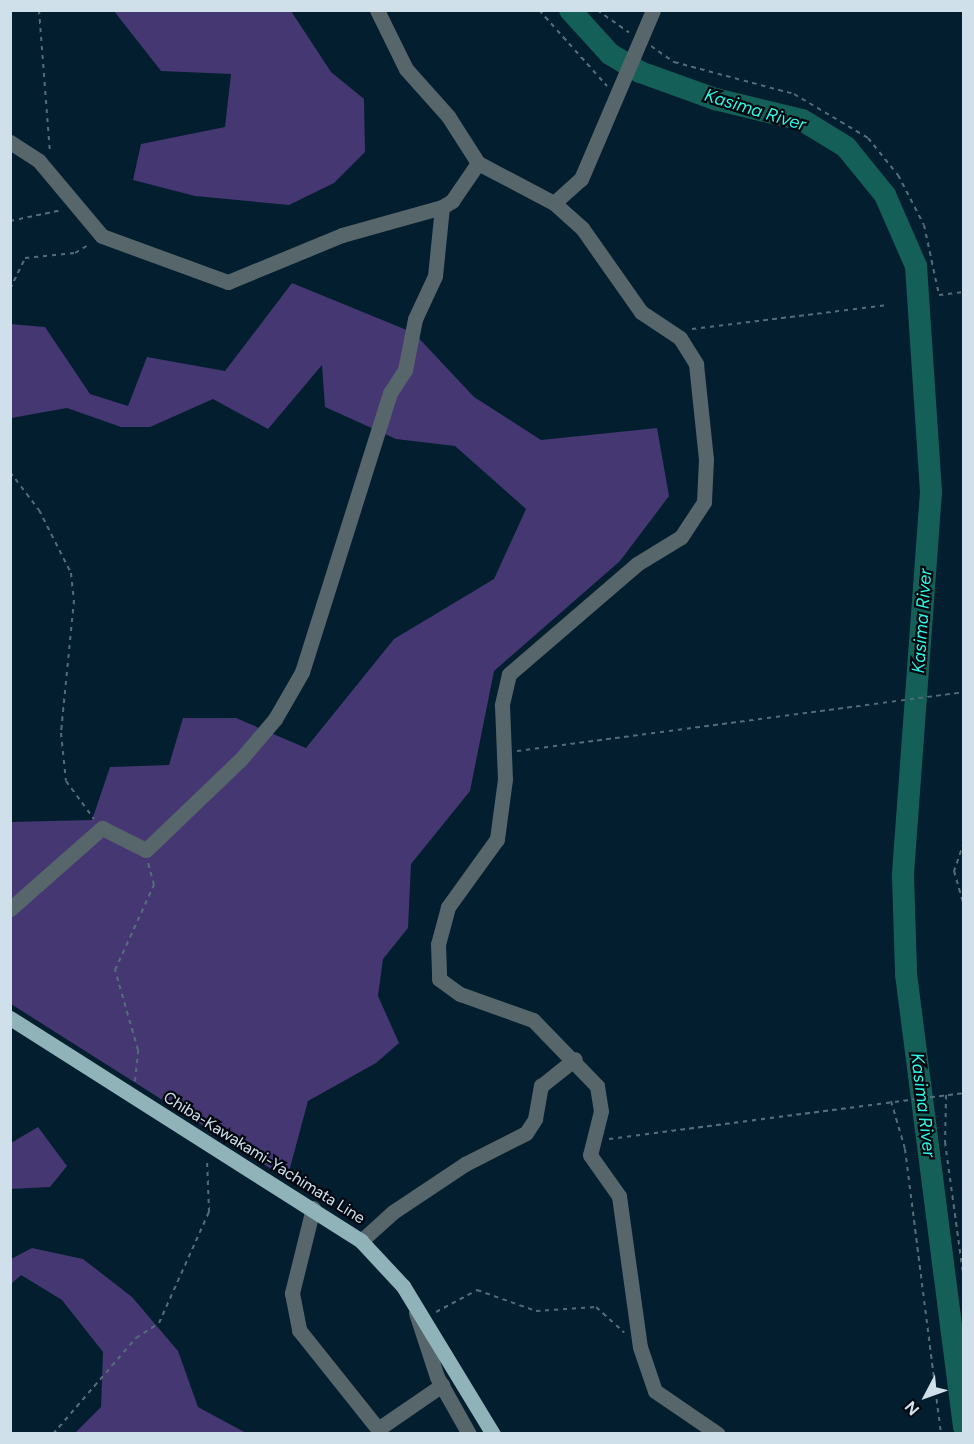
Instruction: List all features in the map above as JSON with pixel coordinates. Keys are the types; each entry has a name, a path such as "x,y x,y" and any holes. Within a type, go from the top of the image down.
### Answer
{"main road":[{"name":"Chiba-Kawakami-Yachimata Line","path":"10,1018 362,1241 412,1301 493,1434"}],"street":[{"path":"377,10 406,69 448,116 478,163 554,203 582,228 641,312 680,338 696,364 706,459 704,502 681,537 637,564 509,674 502,705 501,753 504,809 497,839 448,907 438,944 439,979 460,994 533,1020 575,1059 602,1099 591,1141 590,1155 619,1196 639,1337 655,1391 718,1434"},
{"path":"554,203 581,179 639,38 653,10"},
{"path":"10,142 51,176 102,236 228,282 342,235 442,207 452,201 478,163"},
{"path":"10,909 102,828 146,850 240,760 275,719 302,672 390,393 405,370 415,319 435,276 442,207"},
{"path":"362,1241 393,1212 465,1164 526,1132 536,1119 540,1086 575,1059"},
{"path":"313,1208 292,1293 299,1330 378,1429 441,1386"},
{"path":"412,1301 441,1386 469,1434"}],"path":[{"path":"39,10 51,176"},
{"path":"539,10 594,76 618,90"},
{"path":"597,10 674,62 794,94 868,138 898,175 924,225 939,295 963,292"},
{"path":"10,221 77,207"},
{"path":"10,289 25,258 75,253 102,236"},
{"path":"680,338 694,328 888,305"},
{"path":"10,472 39,510 72,573 74,600 61,733 66,781 102,828"},
{"path":"501,753 963,692"},
{"path":"963,842 954,871 963,907"},
{"path":"130,1094 138,1050 115,970 154,885 146,850"},
{"path":"591,1141 963,1093"},
{"path":"946,1095 945,1142 963,1280"},
{"path":"891,1101 905,1149 941,1434"},
{"path":"53,1434 136,1338 159,1323 170,1304 209,1212 203,1168 211,1145"},
{"path":"423,1320 477,1290 536,1311 597,1308 623,1331 639,1337"}],"shaded area":[{"path":"114,11 291,11 331,72 364,99 365,152 334,183 289,205 195,196 133,180 141,144 225,127 231,74 161,71"},
{"path":"292,283 414,333 474,397 541,440 657,428 669,496 620,561 494,671 470,791 411,864 408,928 383,959 378,996 399,1043 376,1063 308,1101 287,1179 11,1004 11,822 92,820 110,767 169,765 183,718 236,718 306,748 394,639 494,579 526,509 455,446 396,439 325,407 322,365 268,429 213,399 150,427 121,427 67,408 11,418 10,324 45,327 90,394 128,406 147,357 225,371"},
{"path":"38,1127 67,1166 50,1187 11,1189 11,1143"},
{"path":"32,1248 83,1259 132,1297 178,1351 198,1407 246,1433 75,1433 101,1407 103,1352 62,1300 21,1275 11,1284 11,1259"}],"waterway":[{"name":"Kasima River","path":"570,10 610,54 640,72 715,99 802,120 846,147 885,195 916,266 931,492 903,876 906,974 964,1426"}]}
